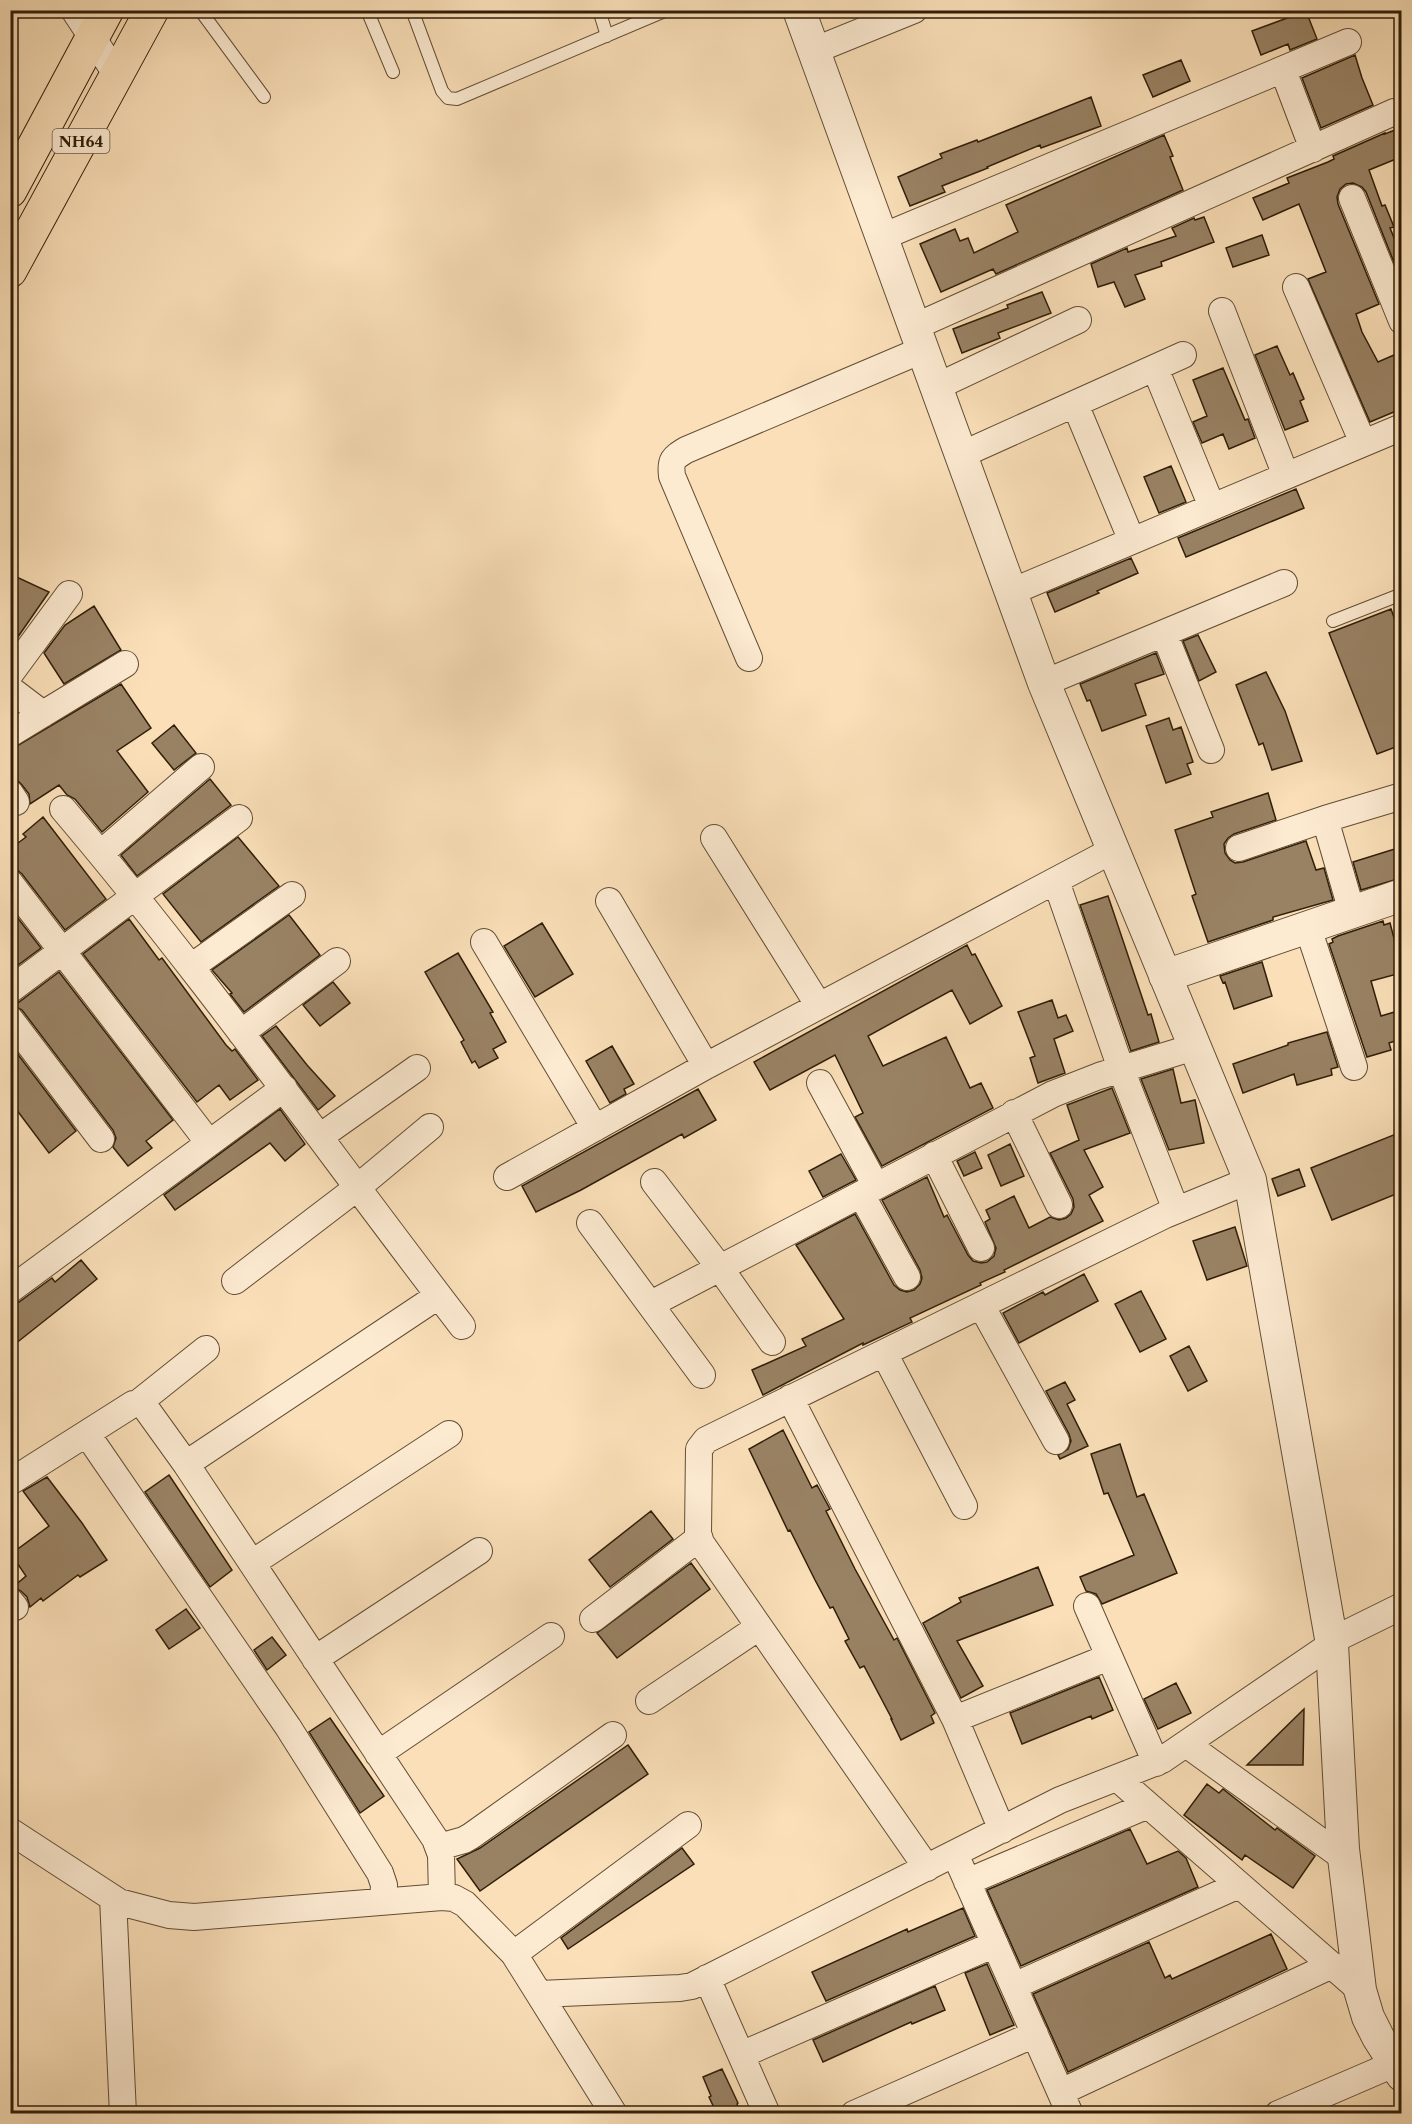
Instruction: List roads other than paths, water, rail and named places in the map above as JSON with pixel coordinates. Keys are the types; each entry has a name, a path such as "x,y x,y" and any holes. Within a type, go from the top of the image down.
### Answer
{"highway":[{"name":"NH64","path":"10,271 152,10"},
{"name":"NH64","path":"11,188 96,17"}],"street":[{"path":"799,10 1044,682 1250,1180 1332,1642 1344,1858 1360,1989 1368,2017 1398,2070 1278,2114"},
{"path":"813,51 914,10"},
{"path":"96,17 117,75"},
{"path":"882,237 1348,42"},
{"path":"1283,70 1313,149"},
{"path":"749,657 672,476 671,467 674,458 686,450 918,338 1394,112"},
{"path":"1352,198 1401,321"},
{"path":"1296,286 1363,443"},
{"path":"1222,311 1286,476"},
{"path":"936,387 1077,320"},
{"path":"961,455 1183,355"},
{"path":"1155,368 1212,507"},
{"path":"1075,404 1132,541"},
{"path":"1011,592 1401,427"},
{"path":"1044,682 1284,583"},
{"path":"10,674 69,594"},
{"path":"1164,633 1211,750"},
{"path":"10,734 125,664"},
{"path":"10,688 43,714"},
{"path":"101,853 201,767"},
{"path":"1239,848 1401,796"},
{"path":"63,808 136,895 321,1136 462,1326"},
{"path":"10,990 239,818"},
{"path":"1325,819 1352,912"},
{"path":"714,838 819,1006"},
{"path":"507,1177 706,1066 1113,850"},
{"path":"1056,881 1121,1069 1176,1210"},
{"path":"10,883 209,1143"},
{"path":"191,967 292,895"},
{"path":"1165,976 1401,897"},
{"path":"609,901 706,1066"},
{"path":"1308,928 1354,1067"},
{"path":"484,942 595,1128"},
{"path":"241,1033 337,961"},
{"path":"10,1019 101,1139"},
{"path":"651,1304 1014,1113 1075,1084 1194,1047"},
{"path":"321,1136 417,1068"},
{"path":"820,1083 907,1277"},
{"path":"10,1290 284,1088"},
{"path":"1014,1113 1059,1205"},
{"path":"235,1281 358,1187 430,1127"},
{"path":"934,1155 981,1248"},
{"path":"927,1868 699,1538 698,1455 701,1444 790,1398 1176,1210 1250,1180"},
{"path":"654,1182 720,1268 772,1342"},
{"path":"590,1223 702,1375"},
{"path":"186,1464 438,1296"},
{"path":"981,1305 1056,1441"},
{"path":"10,1482 133,1404 137,1404 206,1349"},
{"path":"884,1353 964,1506"},
{"path":"790,1398 955,1719 1002,1830"},
{"path":"137,1404 145,1407 186,1464 439,1846 442,1897"},
{"path":"87,1434 288,1727 343,1813 380,1873 384,1885 383,1901"},
{"path":"252,1563 450,1434"},
{"path":"593,1619 699,1538"},
{"path":"315,1659 480,1551"},
{"path":"1087,1606 1156,1763"},
{"path":"539,1994 686,1988 1060,1800 1156,1763 1332,1642 1401,1606"},
{"path":"650,1701 759,1627"},
{"path":"378,1754 551,1636"},
{"path":"955,1719 1109,1657"},
{"path":"439,1846 471,1836 613,1735"},
{"path":"1186,1743 1344,1858"},
{"path":"1117,1778 1360,1989"},
{"path":"968,1882 1148,1805"},
{"path":"514,1954 688,1825"},
{"path":"10,1831 113,1898 132,1907 160,1913 194,1917 383,1901 454,1898 465,1904 514,1954 607,2112"},
{"path":"955,1854 1065,2103 1332,1965"},
{"path":"1014,1986 1239,1884"},
{"path":"113,1898 123,2114"},
{"path":"741,2055 995,1944"},
{"path":"708,1978 767,2114"},
{"path":"854,2114 1035,2034"}],"lane":[{"path":"200,10 264,97"},
{"path":"412,10 442,91 448,98 457,99 667,10"},
{"path":"599,10 608,36"},
{"path":"371,11 393,72"},
{"path":"1333,621 1401,594"}]}
